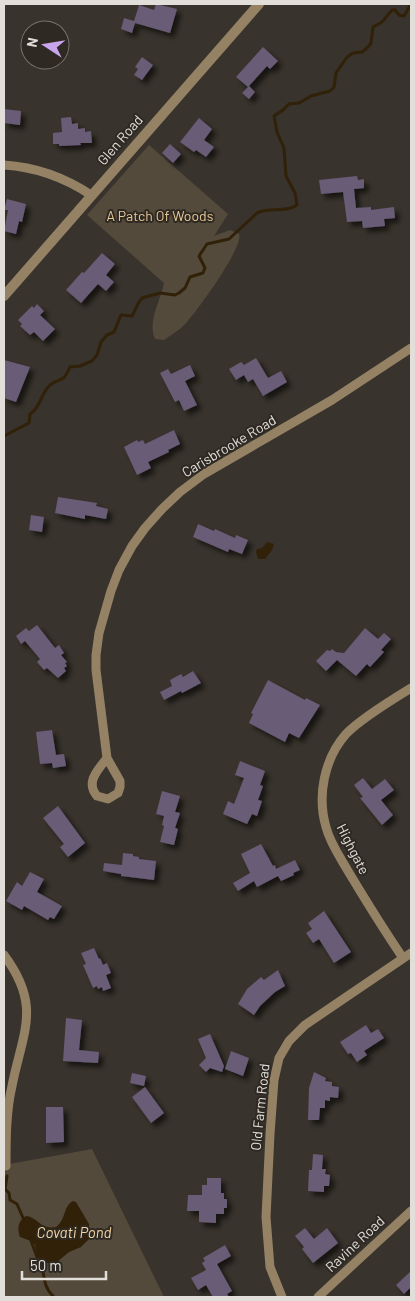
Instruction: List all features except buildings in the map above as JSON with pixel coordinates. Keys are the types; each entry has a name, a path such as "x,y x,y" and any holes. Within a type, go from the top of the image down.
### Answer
{"street":[{"name":"Glen Road","path":"4,296 259,4"},
{"path":"4,165 47,172 68,181 91,195"},
{"name":"Carisbrooke Road","path":"106,758 96,670 97,647 105,610 116,577 140,534 174,498 204,474 332,400 411,348"},
{"name":"Highgate","path":"403,958 365,900 333,845 325,823 323,795 328,765 346,734 411,688"},
{"name":"Old Farm Road","path":"282,1297 272,1272 267,1227 269,1143 274,1080 278,1063 289,1042 305,1025 411,953"},
{"path":"4,955 18,978 28,1012 26,1030 10,1096 6,1166"},
{"name":"Ravine Road","path":"318,1297 411,1211"}],"green space":[{"name":"A Patch Of Woods","path":"149,145 228,214 214,236 230,230 239,234 239,241 234,252 209,293 184,326 164,340 155,339 153,325 155,311 164,283 87,215"},
{"path":"92,1149 164,1297 4,1297 4,1165"}],"water":[{"path":"267,542 274,544 272,550 265,559 258,559 257,549 262,548"},
{"name":"Covati Pond","path":"73,1201 76,1202 89,1224 89,1239 81,1247 69,1252 57,1262 52,1264 41,1261 37,1257 35,1245 31,1241 20,1237 18,1228 20,1222 26,1216 46,1227 56,1227"}],"waterway":[{"path":"4,436 29,423 30,414 37,407 44,392 54,382 63,378 70,367 80,366 92,361 97,355 101,342 107,335 114,332 121,315 132,316 142,298 160,293 175,295 179,293 185,288 190,277 203,273 205,268 199,256 207,244 229,239 257,213 267,210 288,209 297,205 295,193 286,176 284,148 277,132 274,116 289,104 299,103 311,96 330,91 334,87 336,73 347,57 353,53 362,52 371,43 373,27 382,22 392,10 404,16 411,4"},
{"path":"7,1176 5,1189 9,1193 10,1200 17,1204 24,1220"},
{"path":"30,1238 37,1257"},
{"path":"41,1261 47,1289 54,1297"}]}
